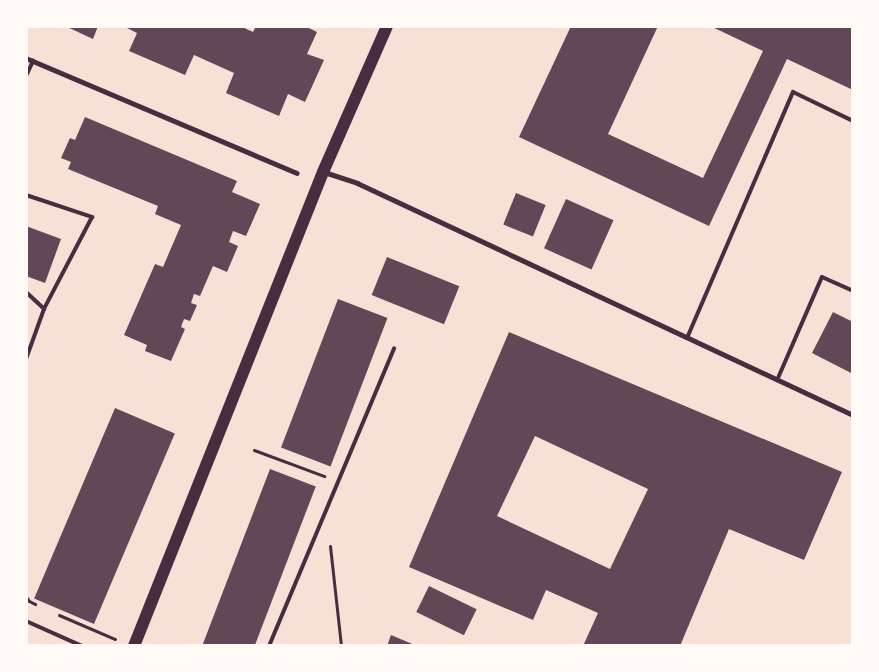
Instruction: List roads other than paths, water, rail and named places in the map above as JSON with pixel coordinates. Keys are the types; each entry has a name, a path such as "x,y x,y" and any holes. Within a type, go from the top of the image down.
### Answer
{"main road":[{"path":"134,646 323,172 387,26"}],"street":[{"path":"26,58 297,173"},
{"path":"323,172 357,183 687,338 778,378 853,415"}],"lane":[{"path":"26,76 33,60"},
{"path":"687,338 793,92 853,121"},
{"path":"26,195 92,217 44,309 26,359"},
{"path":"778,378 822,278 853,291"},
{"path":"26,292 44,309"},
{"path":"269,646 394,348"},
{"path":"26,621 82,646"}]}
